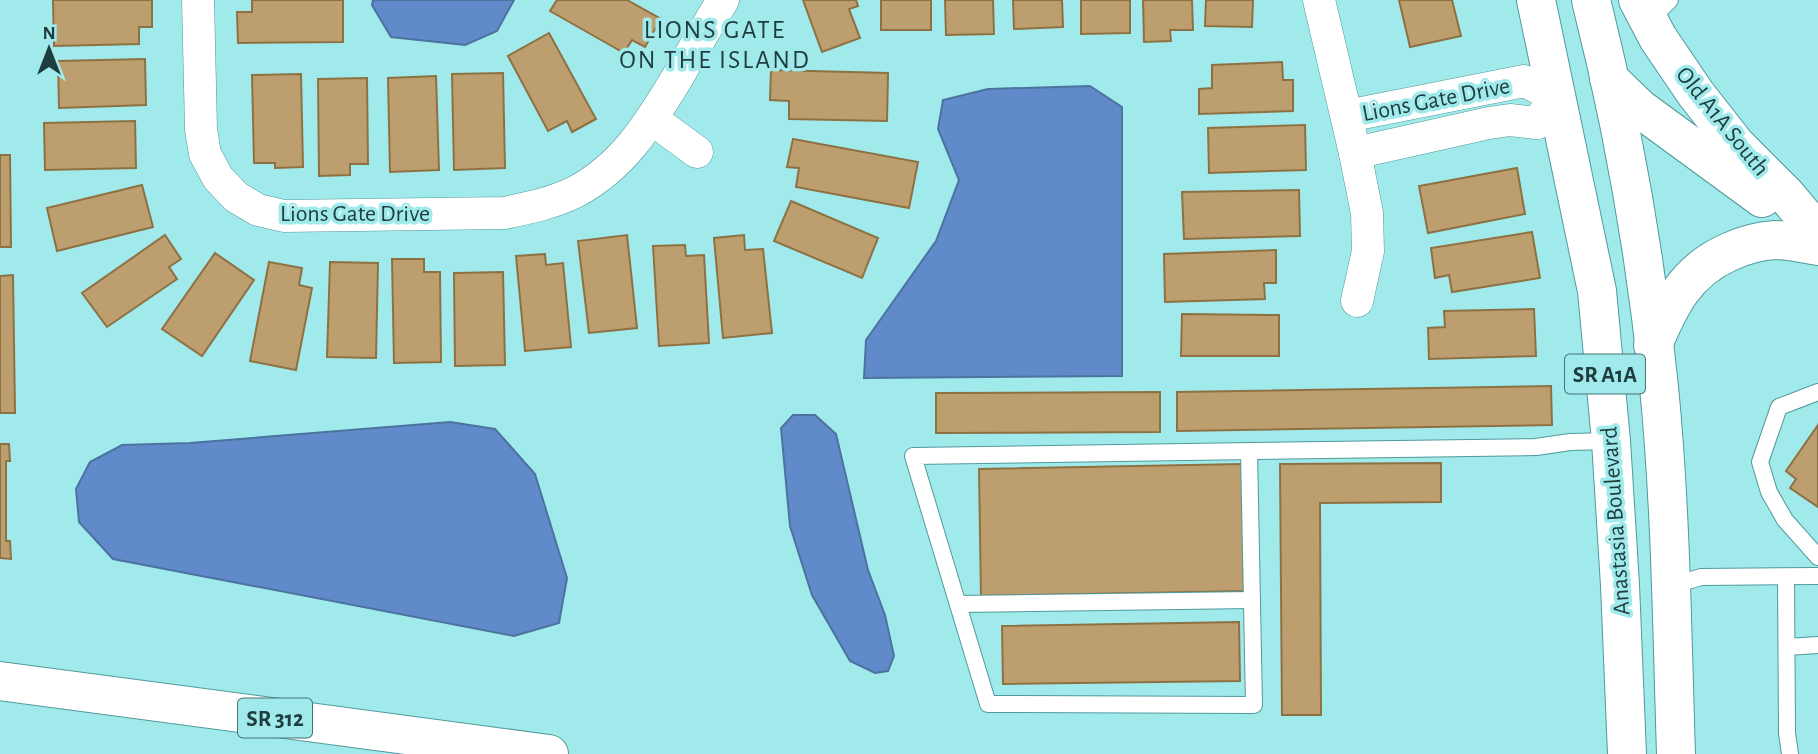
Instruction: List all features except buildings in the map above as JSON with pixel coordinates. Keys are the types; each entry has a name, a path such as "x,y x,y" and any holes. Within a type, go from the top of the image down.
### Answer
{"main road":[{"name":"Anastasia Boulevard","path":"1536,0 1597,291 1611,441 1627,754"},
{"name":"Old A1A South","path":"1552,0 1562,25 1580,54 1639,108 1818,239"},
{"name":"Anastasia Boulevard","path":"1591,0 1626,152 1653,345 1668,512 1676,754"},
{"name":"Old A1A South","path":"1653,7 1658,38 1696,94 1736,145 1786,195 1818,233"},
{"path":"1556,96 1576,108 1596,127 1604,155 1619,240 1633,350 1661,418"},
{"path":"1653,345 1667,312 1692,276 1705,264 1743,245 1762,241 1778,240 1818,246"},
{"name":"SR 312","path":"0,681 549,754"}],"street":[{"name":"Lions Gate Drive","path":"198,0 201,129 205,154 218,178 236,197 258,210 284,216 504,213 538,206 575,192 604,173 630,149 652,119 723,0"},
{"name":"Lions Gate Drive","path":"1319,0 1367,213 1368,251 1357,301"},
{"name":"Lions Gate Drive","path":"1347,116 1446,114 1489,122 1510,120 1537,124 1556,96"},
{"name":"Lions Gate Drive","path":"1355,153 1446,114"},
{"path":"652,119 697,152"}],"lane":[{"path":"1818,392 1779,407 1760,462 1769,492 1784,520 1818,557"},
{"path":"1249,451 1254,705 988,704 913,456 1249,451 1536,447 1570,442 1611,441"},
{"path":"1671,586 1701,577 1818,576"},
{"path":"1786,577 1787,733 1790,754"},
{"path":"958,604 1252,600"},
{"path":"1787,647 1818,645"}],"water":[{"path":"373,0 514,0 497,31 465,45 391,37 372,5"},
{"path":"1090,86 1122,107 1122,376 864,378 866,340 936,241 959,180 938,129 943,100 988,89"},
{"path":"793,415 815,415 836,434 868,570 885,615 894,656 888,671 875,673 850,661 812,595 790,526 781,428"},
{"path":"450,422 495,429 535,474 567,578 559,623 514,636 113,559 79,522 76,489 90,462 122,445 190,443"}],"district":[{"name":"LIONS GATE ON THE ISLAND","path":"715,44"}]}
